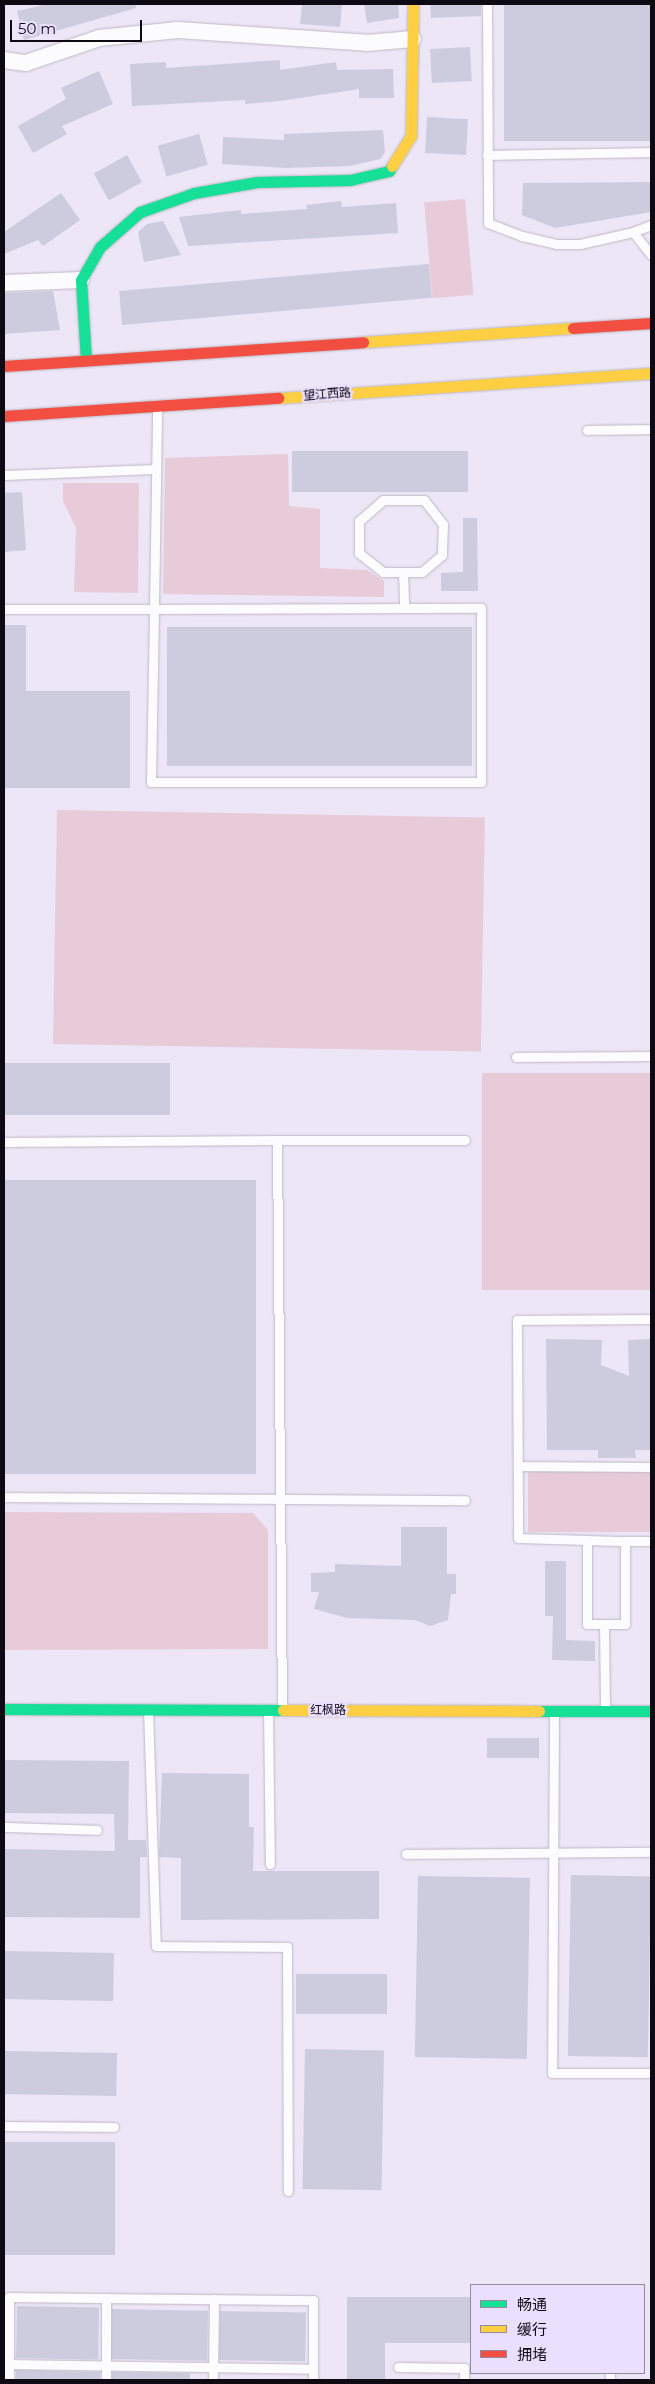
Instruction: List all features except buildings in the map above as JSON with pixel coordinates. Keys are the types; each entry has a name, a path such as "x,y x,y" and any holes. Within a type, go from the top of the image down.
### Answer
{"main road":[{"path":"86,360 81,280 100,247 140,212 194,193 257,182 350,180 389,171 411,136 413,4"},
{"path":"4,366 651,323"},
{"name":"望江西路","path":"4,416 651,373"},
{"name":"红枫路","path":"4,1709 651,1711"}],"street":[{"path":"4,60 26,63 99,38 178,30 367,43 413,39"},
{"path":"4,282 81,280"}],"lane":[{"path":"487,4 488,222 522,236 557,244 580,244 633,232 651,225"},
{"path":"487,155 651,152"},
{"path":"633,232 651,255"},
{"path":"4,609 154,609 481,608 481,782 151,782 154,609 157,406"},
{"path":"587,430 651,429"},
{"path":"4,475 156,469"},
{"path":"383,500 424,500 443,524 442,555 422,572 403,572 383,572 359,553 359,521 383,500"},
{"path":"403,572 404,608"},
{"path":"516,1057 651,1056"},
{"path":"277,1140 282,1709"},
{"path":"4,1142 465,1140"},
{"path":"651,1318 517,1320 518,1538 651,1541"},
{"path":"518,1466 651,1467"},
{"path":"4,1497 465,1500"},
{"path":"587,1540 587,1624 604,1625 625,1624 624,1541"},
{"path":"604,1625 605,1711"},
{"path":"148,1709 156,1946 287,1947 288,2191"},
{"path":"268,1709 270,1864"},
{"path":"554,1710 552,2073 651,2073"},
{"path":"4,1827 97,1830"},
{"path":"406,1854 651,1852"},
{"path":"4,2126 114,2127"},
{"path":"9,2380 9,2297 313,2300 313,2380"},
{"path":"106,2298 106,2380"},
{"path":"213,2380 214,2299"},
{"path":"9,2364 313,2369"},
{"path":"398,2367 468,2368 464,2380"}],"shaded area":[{"path":"465,199 473,295 433,298 424,203"},
{"path":"288,454 289,506 320,509 320,568 367,570 384,581 384,597 163,594 165,458"},
{"path":"63,483 139,483 138,593 74,592 76,528 63,501"},
{"path":"57,810 485,817 481,1051 53,1044"},
{"path":"482,1073 651,1073 651,1290 482,1290"},
{"path":"528,1472 651,1472 651,1532 528,1532"},
{"path":"4,1512 253,1513 268,1530 268,1649 4,1650"}],"traffic: fast":[{"path":"86,360 81,280 100,247 140,212 194,193 257,182 350,180 389,171 392,166"},
{"path":"4,1709 283,1710"},
{"path":"539,1711 651,1711"}],"traffic: slow":[{"path":"392,166 411,136 413,4"},
{"path":"363,342 573,328"},
{"path":"278,398 651,373"},
{"path":"283,1710 539,1711"}],"traffic: jam":[{"path":"573,328 651,323"},
{"path":"4,366 363,342"},
{"path":"4,416 278,398"}]}
